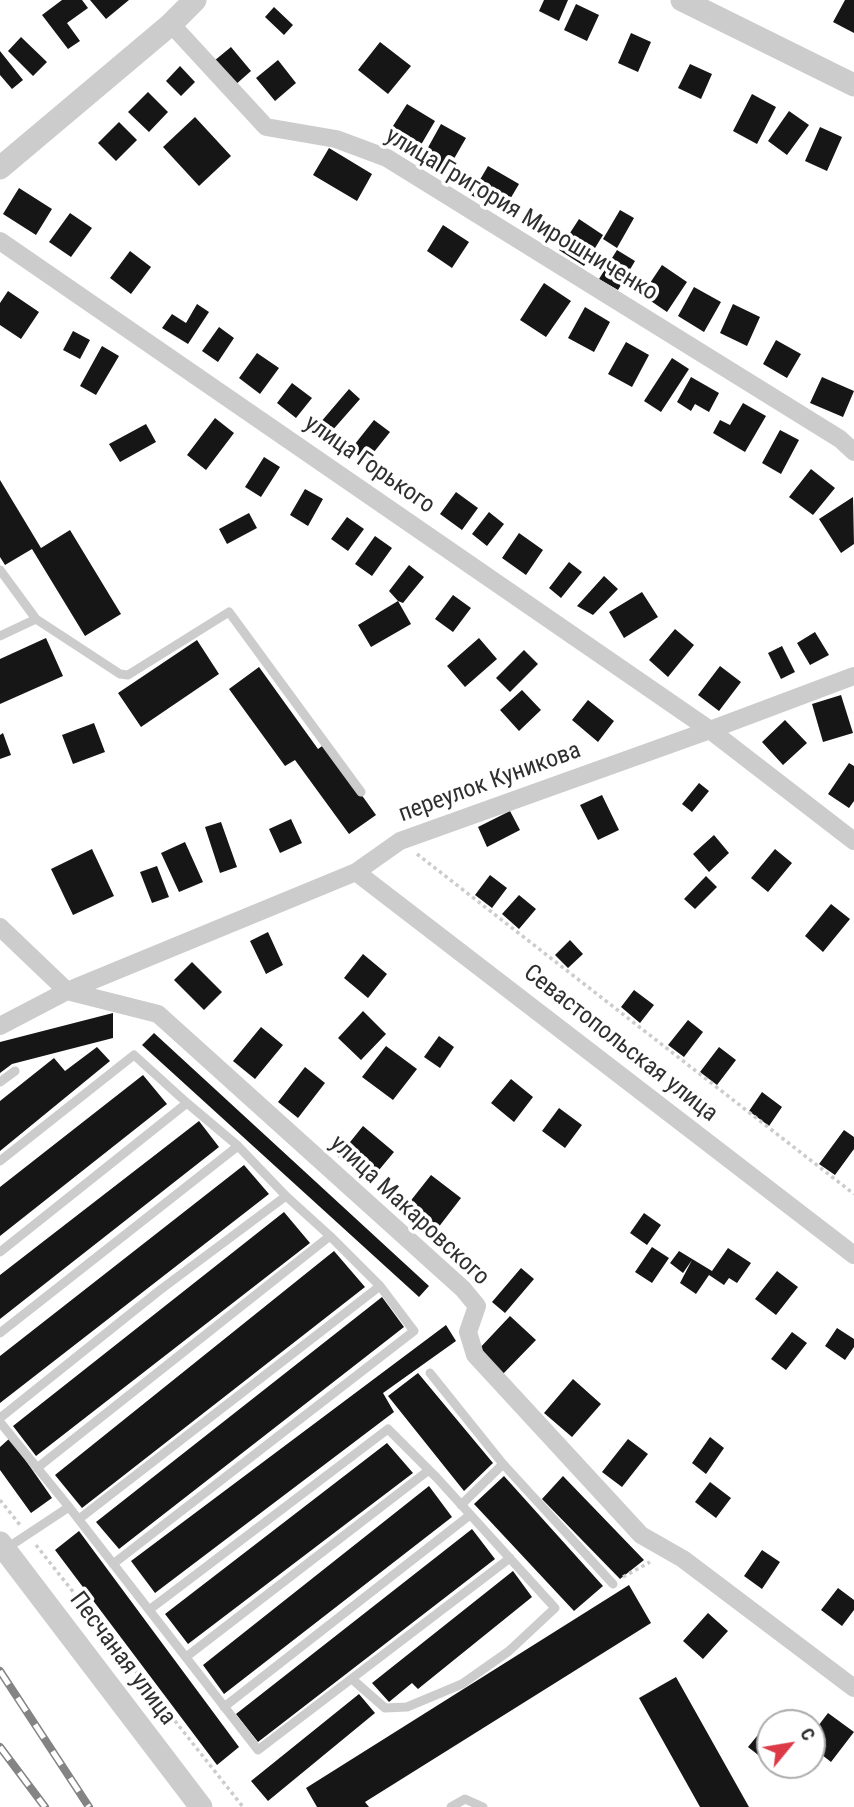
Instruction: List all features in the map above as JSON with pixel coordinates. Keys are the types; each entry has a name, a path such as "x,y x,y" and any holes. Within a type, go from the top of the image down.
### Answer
{"street":[{"path":"0,168 172,24 195,0"},
{"path":"682,0 854,85"},
{"name":"улица Григория Мирошниченко","path":"172,24 267,127 336,139 387,158 841,439 854,452"},
{"name":"улица Горького","path":"0,241 710,730 854,841"},
{"name":"переулок Куникова","path":"0,1026 67,991 356,872 400,841 854,676"},
{"name":"Севастопольская улица","path":"356,872 854,1255"},
{"name":"улица Макаровского","path":"0,927 67,991 158,1014 463,1289 477,1306 468,1332 475,1355 641,1535 683,1559 854,1688"},
{"name":"Песчаная улица","path":"3,1546 201,1807"}],"lane":[{"path":"0,570 36,619 120,674 128,675 229,612 360,792"},
{"path":"0,636 36,619"},
{"path":"0,1161 134,1055 238,1146 286,1196 330,1236 380,1286 414,1331 113,1564"},
{"path":"0,1082 16,1070"},
{"path":"0,1252 187,1103"},
{"path":"0,1333 238,1146"},
{"path":"286,1196 160,1290 0,1420 258,1750 510,1558"},
{"path":"37,1468 330,1236"},
{"path":"79,1519 380,1286"},
{"path":"430,1373 503,1464 612,1584"},
{"path":"149,1609 388,1429 555,1608 509,1651 462,1684 407,1707 385,1708 352,1679"},
{"path":"461,1505 503,1464"},
{"path":"186,1657 429,1470"},
{"path":"3,1546 28,1535 69,1507"},
{"path":"224,1707 470,1515"},
{"path":"451,1807 465,1799 483,1807"}],"path":[{"path":"400,841 854,1194"},
{"path":"0,1500 243,1807"},
{"path":"612,1584 668,1550"}],"building":[{"path":"62,0 82,0 88,8 67,23 80,41 68,49 42,15"},
{"path":"90,0 129,0 106,19"},
{"path":"544,0 568,0 559,21 539,11"},
{"path":"845,0 854,0 854,33 833,22"},
{"path":"576,4 599,15 587,41 564,30"},
{"path":"274,7 293,25 284,35 265,17"},
{"path":"631,33 651,42 638,72 618,63"},
{"path":"21,37 47,62 33,76 8,51"},
{"path":"380,42 411,66 388,94 358,70"},
{"path":"231,47 251,71 234,86 214,61"},
{"path":"0,51 23,80 12,89 0,75"},
{"path":"278,60 296,83 275,101 256,78"},
{"path":"690,64 712,74 701,99 678,88"},
{"path":"180,66 195,82 181,96 166,81"},
{"path":"148,92 168,112 149,132 128,112"},
{"path":"752,94 776,107 757,144 733,131"},
{"path":"407,104 435,121 415,155 386,137"},
{"path":"789,111 809,125 787,155 768,141"},
{"path":"195,117 231,156 199,186 163,147"},
{"path":"119,122 137,140 116,161 98,143"},
{"path":"441,124 466,138 444,176 420,162"},
{"path":"820,127 842,137 827,171 805,161"},
{"path":"329,148 372,174 357,201 313,175"},
{"path":"488,166 519,184 502,213 471,195"},
{"path":"19,188 52,209 36,235 3,214"},
{"path":"620,210 634,218 617,248 603,239"},
{"path":"70,213 92,228 71,257 49,242"},
{"path":"579,219 603,235 584,266 559,250"},
{"path":"443,225 469,242 452,268 427,251"},
{"path":"617,250 635,261 618,290 599,279"},
{"path":"130,251 151,267 131,294 110,278"},
{"path":"662,265 687,282 667,312 642,295"},
{"path":"544,283 571,301 546,337 520,320"},
{"path":"694,287 721,302 704,332 678,316"},
{"path":"8,291 39,312 21,339 0,325 0,303"},
{"path":"197,304 209,312 188,344 162,328 172,314 186,323"},
{"path":"733,304 760,317 747,346 720,333"},
{"path":"585,307 610,322 594,352 568,338"},
{"path":"219,327 234,338 218,362 202,351"},
{"path":"73,331 90,340 80,359 63,350"},
{"path":"776,340 801,354 787,378 763,364"},
{"path":"626,342 649,355 632,387 608,374"},
{"path":"102,346 119,356 96,395 80,386"},
{"path":"257,353 279,368 260,394 239,378"},
{"path":"672,358 689,369 661,412 644,401"},
{"path":"691,377 719,393 709,412 695,404 691,411 677,402"},
{"path":"822,377 854,391 843,417 810,403"},
{"path":"292,383 312,398 296,418 277,403"},
{"path":"349,389 360,399 331,432 320,423"},
{"path":"743,403 766,416 745,452 713,433 720,420 730,425"},
{"path":"215,418 234,433 206,470 187,455"},
{"path":"374,420 390,432 366,462 351,449"},
{"path":"146,424 156,442 120,462 109,444"},
{"path":"780,430 799,440 781,474 762,463"},
{"path":"264,457 280,467 261,497 245,487"},
{"path":"811,469 835,488 813,515 789,497"},
{"path":"0,480 41,548 70,530 121,614 85,636 32,549 5,565 0,557"},
{"path":"305,489 323,499 308,526 290,515"},
{"path":"456,492 478,508 462,530 440,514"},
{"path":"853,497 854,544 841,553 819,519"},
{"path":"489,512 504,524 487,546 472,534"},
{"path":"249,513 257,528 227,544 219,529"},
{"path":"347,517 364,529 348,551 331,539"},
{"path":"519,533 543,550 526,575 502,558"},
{"path":"375,536 392,548 372,576 355,564"},
{"path":"569,562 582,572 561,598 549,588"},
{"path":"409,565 424,577 403,603 389,591"},
{"path":"604,576 618,589 593,615 577,606"},
{"path":"642,592 658,617 624,638 609,612"},
{"path":"453,595 471,608 453,632 435,619"},
{"path":"398,601 411,624 371,647 358,625"},
{"path":"675,629 694,645 668,677 649,660"},
{"path":"815,632 829,655 810,665 797,643"},
{"path":"46,638 63,676 0,704 0,659"},
{"path":"479,638 497,659 465,687 447,666"},
{"path":"197,640 219,674 141,727 118,693"},
{"path":"782,646 795,672 781,679 768,653"},
{"path":"524,650 538,664 510,692 496,678"},
{"path":"720,666 741,682 719,711 698,695"},
{"path":"259,667 318,749 325,744 376,815 349,834 295,760 285,766 229,689"},
{"path":"522,690 541,710 519,731 500,710"},
{"path":"841,695 853,733 823,742 812,704"},
{"path":"588,700 614,721 598,742 572,720"},
{"path":"785,720 807,743 783,765 762,742"},
{"path":"94,723 105,752 73,764 62,735"},
{"path":"3,733 11,755 0,759 0,735"},
{"path":"849,763 854,766 854,801 849,808 828,794"},
{"path":"699,783 709,791 692,812 682,804"},
{"path":"602,795 619,830 598,840 580,805"},
{"path":"510,811 520,830 487,847 478,827"},
{"path":"291,819 302,843 280,853 269,829"},
{"path":"221,822 237,867 220,873 205,827"},
{"path":"714,835 729,853 709,872 693,854"},
{"path":"185,842 203,882 179,892 161,853"},
{"path":"92,849 114,896 73,915 51,869"},
{"path":"775,849 792,863 768,892 751,878"},
{"path":"157,866 169,897 152,903 140,872"},
{"path":"490,875 507,888 492,908 475,895"},
{"path":"706,876 717,887 695,909 684,899"},
{"path":"519,895 536,909 519,929 502,914"},
{"path":"831,904 850,919 823,952 805,936"},
{"path":"268,932 283,965 266,974 250,941"},
{"path":"570,940 583,954 568,968 555,955"},
{"path":"363,954 387,974 368,998 344,978"},
{"path":"192,962 222,992 204,1010 174,980"},
{"path":"634,990 654,1005 640,1023 621,1007"},
{"path":"363,1011 386,1034 361,1060 338,1038"},
{"path":"113,1013 113,1038 12,1064 0,1073 0,1042"},
{"path":"688,1020 703,1032 684,1057 668,1045"},
{"path":"261,1027 283,1045 255,1079 233,1061"},
{"path":"154,1033 429,1286 419,1297 142,1045"},
{"path":"439,1036 454,1047 440,1068 424,1057"},
{"path":"386,1046 417,1069 393,1100 362,1077"},
{"path":"97,1047 110,1061 0,1151 0,1101 54,1058 65,1071"},
{"path":"719,1047 736,1060 717,1085 700,1072"},
{"path":"305,1067 325,1083 298,1118 278,1102"},
{"path":"143,1075 167,1104 0,1236 0,1187"},
{"path":"511,1079 533,1097 514,1122 491,1103"},
{"path":"762,1092 782,1107 769,1126 749,1111"},
{"path":"559,1108 582,1125 565,1148 542,1131"},
{"path":"199,1121 219,1147 0,1319 0,1275"},
{"path":"363,1126 394,1152 369,1182 338,1157"},
{"path":"844,1130 854,1137 854,1149 835,1175 819,1164"},
{"path":"244,1165 269,1194 0,1403 0,1356"},
{"path":"431,1175 461,1198 431,1237 401,1213"},
{"path":"284,1212 310,1243 36,1456 13,1426"},
{"path":"644,1213 661,1225 647,1245 630,1233"},
{"path":"652,1247 669,1258 652,1283 635,1272"},
{"path":"728,1248 751,1263 737,1283 729,1278 724,1285 709,1275 696,1294 680,1283 692,1260 683,1273 670,1263 679,1251 712,1271"},
{"path":"334,1251 365,1287 82,1508 55,1475"},
{"path":"521,1268 534,1279 505,1313 492,1302"},
{"path":"777,1271 798,1287 776,1315 755,1299"},
{"path":"382,1297 404,1327 119,1549 96,1522"},
{"path":"510,1316 536,1340 502,1375 477,1351"},
{"path":"446,1325 456,1341 383,1393 394,1412 155,1593 131,1561"},
{"path":"837,1328 854,1339 854,1347 845,1360 825,1346"},
{"path":"792,1332 807,1343 786,1370 771,1359"},
{"path":"418,1373 493,1463 464,1491 388,1396"},
{"path":"573,1379 601,1404 572,1437 544,1413"},
{"path":"710,1437 724,1448 706,1474 692,1463"},
{"path":"10,1438 52,1498 31,1513 0,1470 0,1447"},
{"path":"628,1439 648,1454 622,1487 602,1472"},
{"path":"387,1443 413,1473 188,1644 165,1614"},
{"path":"504,1476 603,1586 574,1611 474,1504"},
{"path":"563,1476 644,1560 620,1579 542,1499"},
{"path":"710,1482 731,1498 716,1518 695,1502"},
{"path":"429,1486 452,1517 224,1694 203,1665"},
{"path":"472,1529 495,1559 258,1742 236,1714"},
{"path":"79,1531 239,1747 217,1765 55,1550"},
{"path":"762,1550 780,1562 762,1589 744,1576"},
{"path":"513,1571 532,1597 418,1689 412,1683 389,1702 372,1683"},
{"path":"629,1585 651,1623 365,1802 369,1807 317,1807 306,1788"},
{"path":"838,1588 854,1600 854,1610 842,1626 821,1610"},
{"path":"708,1613 728,1631 703,1659 683,1641"},
{"path":"676,1677 749,1807 700,1807 639,1698"},
{"path":"359,1694 375,1713 268,1801 251,1781"},
{"path":"828,1713 854,1732 831,1762 826,1758"},
{"path":"756,1737 756,1753 748,1747"}],"railway":[{"path":"0,1671 89,1807"},
{"path":"0,1747 45,1807"}]}
